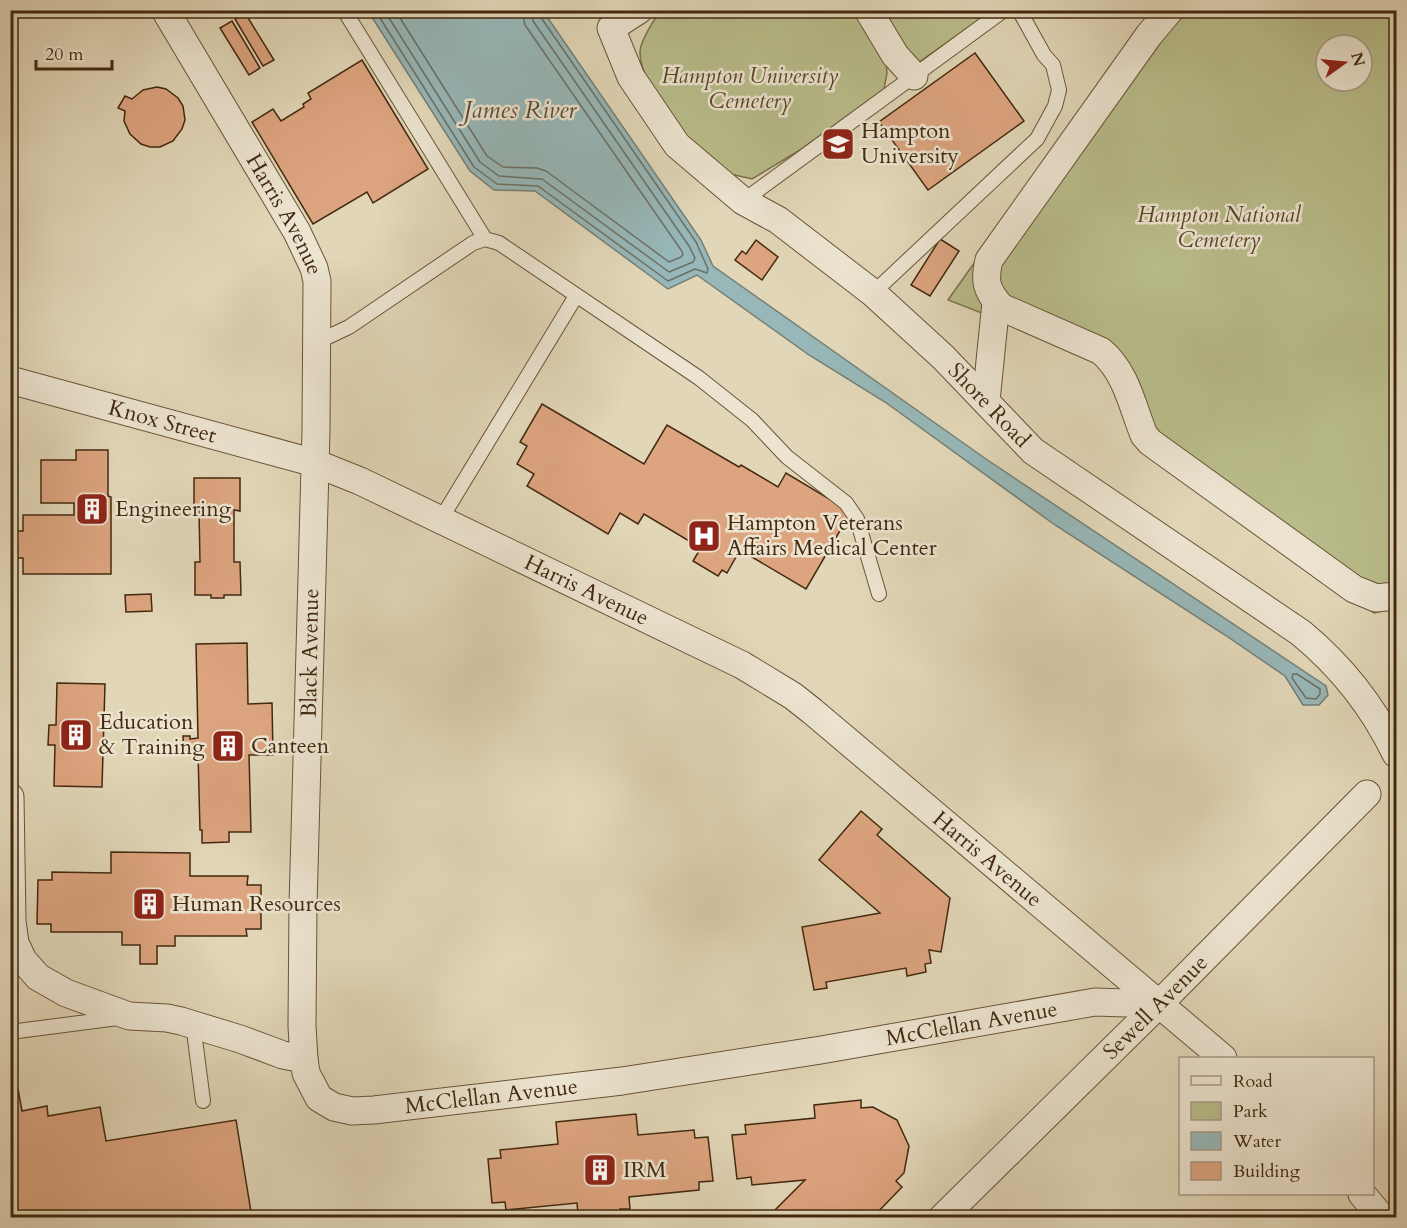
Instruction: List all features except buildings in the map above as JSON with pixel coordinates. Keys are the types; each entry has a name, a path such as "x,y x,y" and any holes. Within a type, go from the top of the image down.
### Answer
{"street":[{"name":"Harris Avenue","path":"165,10 302,242 314,268 317,281 315,464 360,481 742,664 793,696 1221,1057"},
{"name":"Shore Road","path":"639,10 612,28 631,77 677,146 743,201 778,220 873,293 943,357 1033,451 1301,633 1325,652 1370,707 1396,754"},
{"path":"868,10 895,55 914,76"},
{"path":"1170,10 1149,35 989,260 985,275 987,287 1001,307 1101,351 1110,359 1118,369 1144,435 1150,442 1364,594 1376,598 1396,596"},
{"path":"986,401 996,302"},
{"name":"Knox Street","path":"10,380 315,464"},
{"name":"Black Avenue","path":"304,1059 303,906 315,464"},
{"name":"Sewell Avenue","path":"942,1218 1367,794"},
{"path":"10,797 12,921 15,943 23,960 38,977 66,993 129,1016 167,1018 193,1024 283,1055 304,1059"},
{"name":"McClellan Avenue","path":"304,1059 306,1073 318,1098 334,1107 352,1111 374,1110 645,1077 821,1050 1095,1002 1159,1004"},
{"path":"1363,1195 1382,1218"}],"lane":[{"path":"344,10 485,239"},
{"path":"743,201 1004,10"},
{"path":"873,293 1037,139 1055,106 1059,90 1053,65 1044,55 1019,10"},
{"path":"317,342 349,327 473,243 485,239 499,243 699,378 752,420 787,457 846,503 857,519 879,594"},
{"path":"441,519 576,296"},
{"path":"10,1032 129,1016"},
{"path":"193,1024 203,1101"}],"green space":[{"name":"Hampton University Cemetery","path":"660,11 856,11 886,60 887,73 884,89 800,150 752,179 732,174 702,153 687,138 649,83 642,66 640,52 642,43"},
{"name":"Hampton University Cemetery","path":"876,11 991,11 915,65"},
{"name":"Hampton National Cemetery","path":"1160,11 1396,11 1396,608 1374,613 1138,443 1120,389 1096,357 948,300 1115,64"}],"water":[{"name":"James River","path":"368,11 543,11 701,240 713,266 986,459 1326,686 1328,695 1319,705 1303,705 1285,676 1055,525 885,402 809,355 697,275 668,289 535,191 494,190 470,171"}],"place":[{"name":"Hampton University","path":"838,144"},
{"name":"Engineering","path":"92,509"},
{"name":"Hampton Veterans Affairs Medical Center","path":"704,536"},
{"name":"Education & Training","path":"76,735"},
{"name":"Canteen","path":"228,746"},
{"name":"Human Resources","path":"149,904"},
{"name":"IRM","path":"600,1170"}]}
